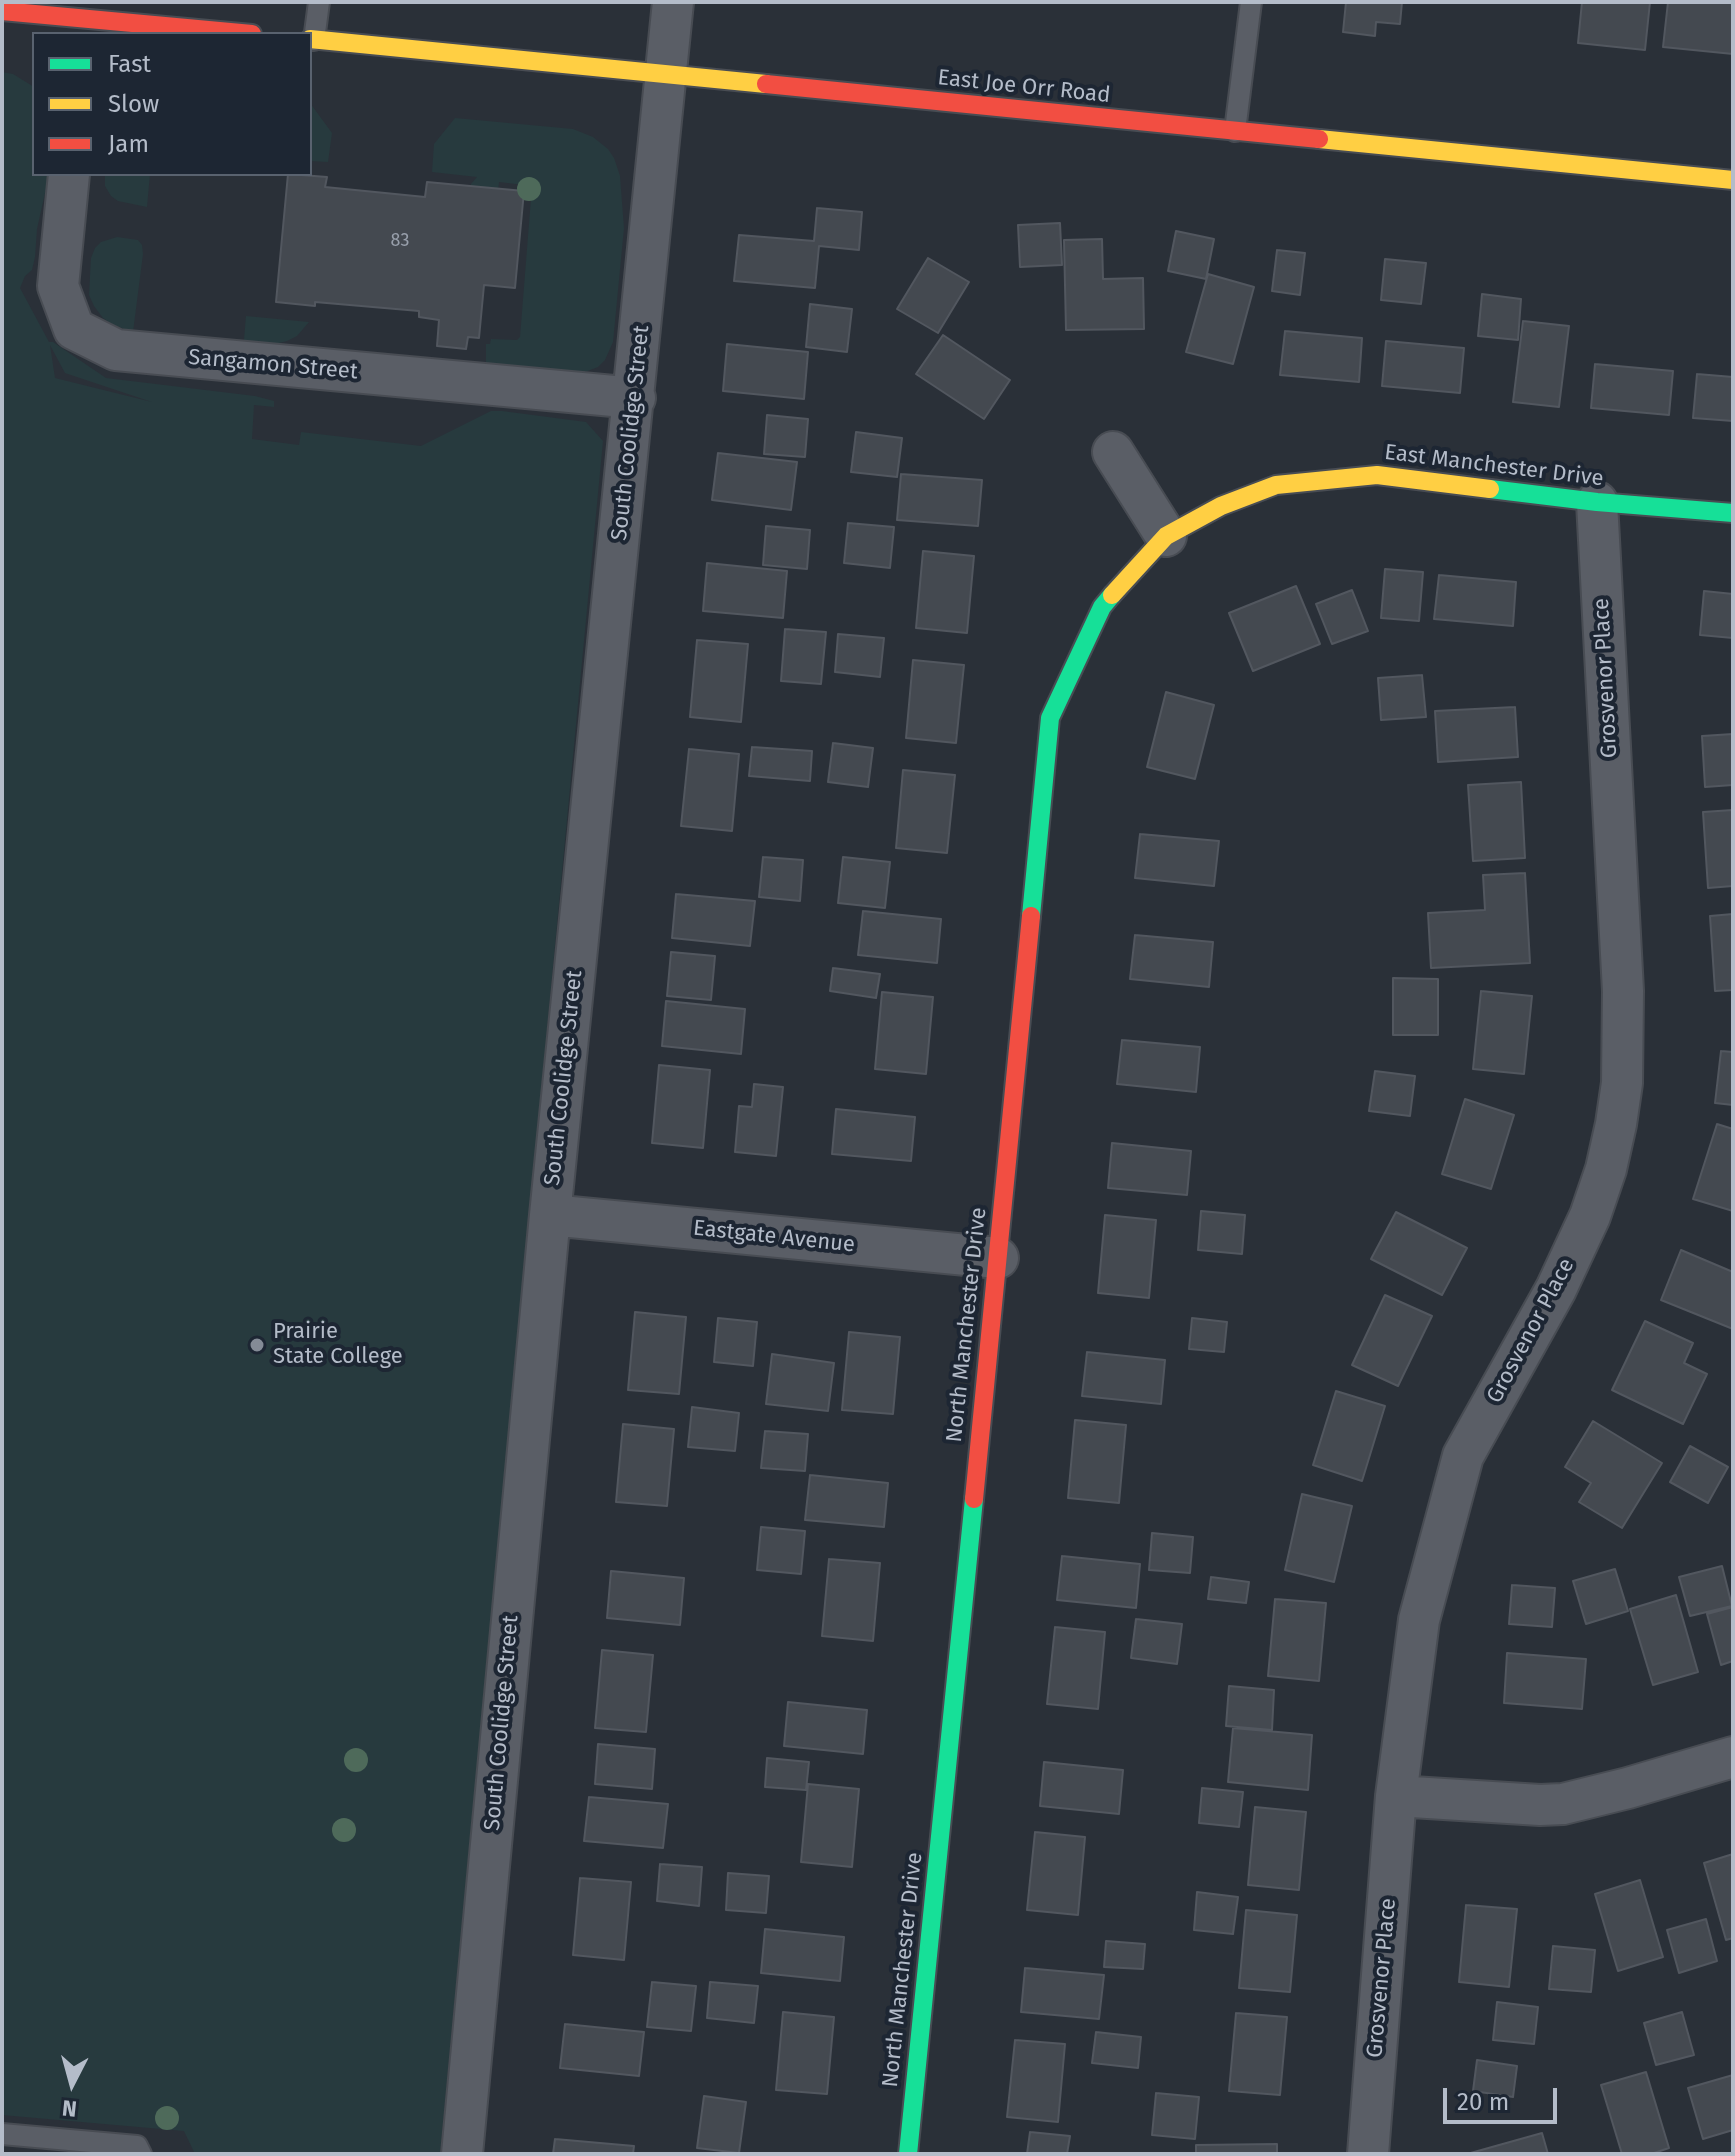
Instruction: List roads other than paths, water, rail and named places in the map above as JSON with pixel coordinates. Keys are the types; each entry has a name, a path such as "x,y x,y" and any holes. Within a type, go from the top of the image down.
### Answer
{"street":[{"name":"South Coolidge Street","path":"462,2154 550,1215 673,2"},
{"path":"2,11 231,32"},
{"name":"East Joe Orr Road","path":"312,39 1733,180"},
{"name":"Sangamon Street","path":"69,176 58,286 74,329 116,350 635,398"},
{"path":"1113,452 1166,536"},
{"name":"East Manchester Drive","path":"1166,536 1221,506 1276,485 1377,475 1597,502 1733,513"},
{"name":"Grosvenor Place","path":"1368,2154 1396,1796 1419,1620 1463,1456 1556,1289 1590,1216 1606,1169 1622,1083 1623,991 1597,502"},
{"name":"North Manchester Drive","path":"908,2154 1050,718 1102,607 1166,536"},
{"name":"Eastgate Avenue","path":"550,1215 998,1258"},
{"path":"1396,1796 1563,1804 1733,1757"}],"lane":[{"path":"312,39 319,2"},
{"path":"1235,131 1251,2"},
{"path":"2,2134 137,2146 141,2154"}],"place":[{"name":"Prairie State College","path":"257,1345"}]}
